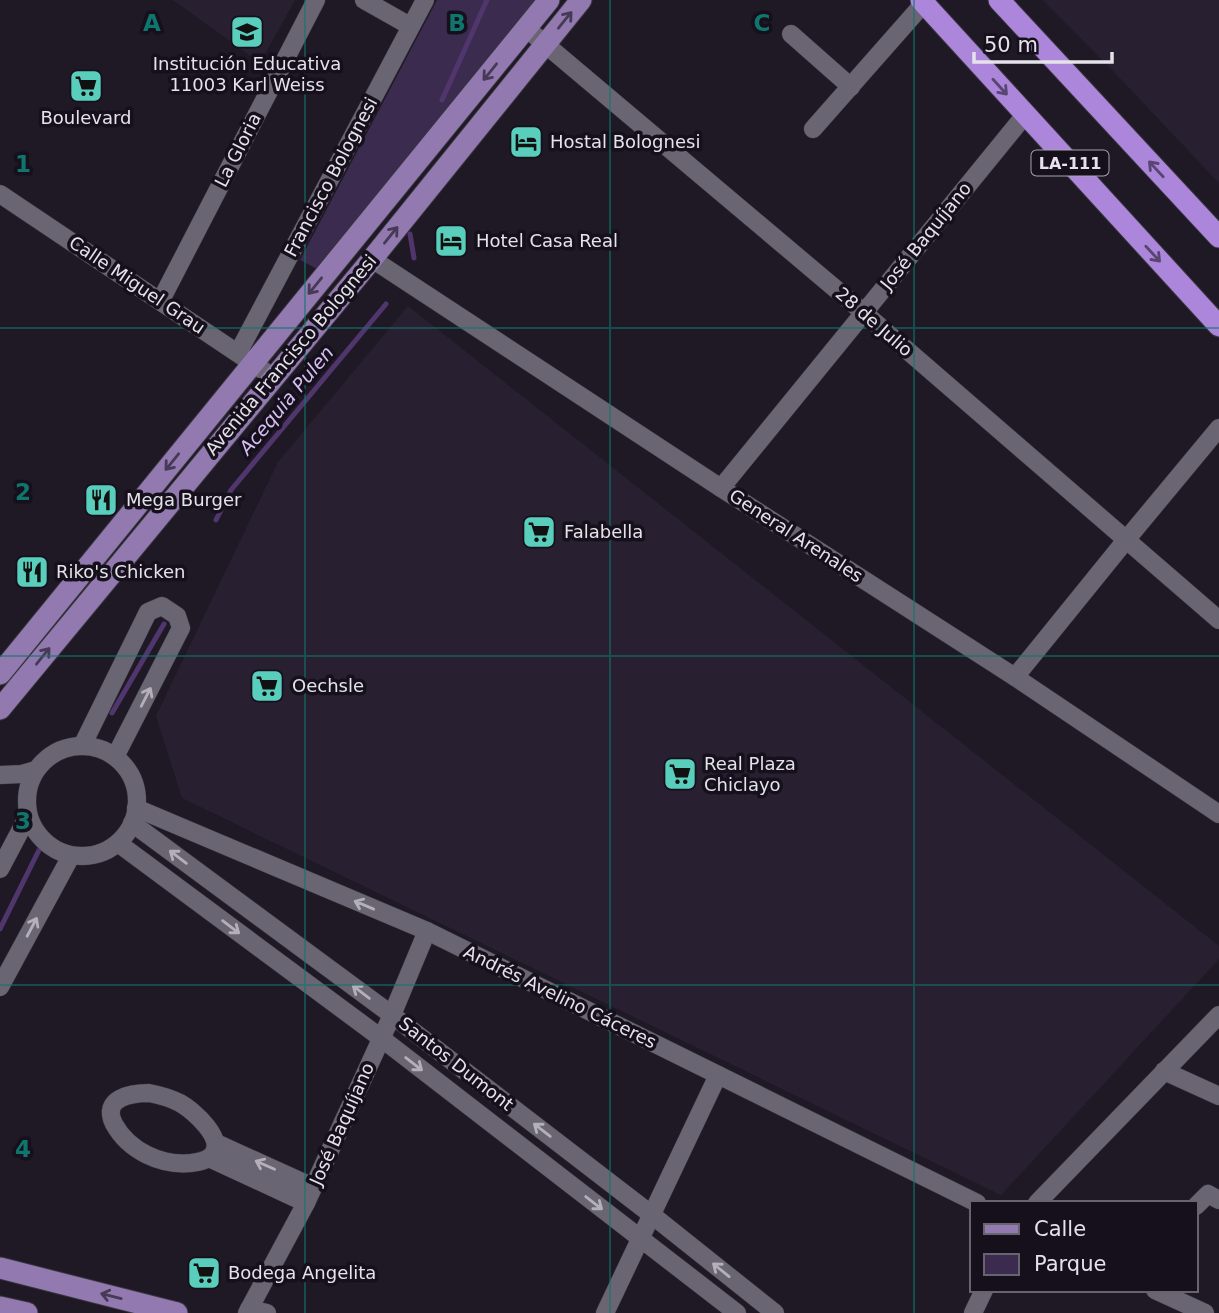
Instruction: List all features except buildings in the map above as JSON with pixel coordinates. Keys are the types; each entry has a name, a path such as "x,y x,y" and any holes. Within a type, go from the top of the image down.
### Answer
{"highway":[{"name":"LA-111","path":"999,0 1219,237"},
{"name":"LA-111","path":"922,2 1219,326"}],"main road":[{"name":"Avenida Francisco Bolognesi","path":"0,674 245,358 549,0"},
{"name":"Avenida Francisco Bolognesi","path":"0,709 372,259 581,0"},
{"path":"0,1268 177,1313"},
{"path":"0,1307 27,1313"}],"street":[{"name":"La Gloria","path":"161,300 316,0"},
{"path":"364,0 410,26"},
{"name":"Francisco Bolognesi","path":"245,358 425,0"},
{"path":"813,129 922,2"},
{"name":"28 de Julio","path":"526,28 863,312 1219,620"},
{"path":"791,34 851,87"},
{"name":"José Baquíjano","path":"721,488 1025,115"},
{"name":"Calle Miguel Grau","path":"0,194 273,377"},
{"name":"General Arenales","path":"372,259 1015,677 1219,814"},
{"path":"1015,677 1219,428"},
{"path":"82,746 148,612 162,606 177,615 181,628 115,757"},
{"path":"82,746 99,749 115,757 125,767 136,794 134,815 126,834 104,852 71,856 56,851 34,830 28,816 27,794 36,770 49,757 64,749 82,746"},
{"path":"0,775 36,770"},
{"path":"0,784 27,794"},
{"name":"Andrés Avelino Cáceres","path":"134,815 427,931 973,1201"},
{"name":"Santos Dumont","path":"134,815 775,1313"},
{"path":"0,869 28,816"},
{"name":"Santos Dumont","path":"118,843 380,1038 737,1313"},
{"path":"0,987 71,856"},
{"name":"José Baquíjano","path":"248,1311 310,1195 427,931"},
{"path":"1039,1201 1219,1015"},
{"path":"1164,1071 1219,1096"},
{"path":"605,1313 718,1075"},
{"path":"212,1151 212,1135 201,1119 187,1107 168,1098 149,1093 130,1094 116,1101 112,1107 113,1121 122,1134 134,1147 149,1156 180,1164 212,1151 310,1195"},
{"path":"973,1313 983,1292"},
{"path":"1157,1292 1173,1307 1205,1313"},
{"path":"1214,1313 1219,1306"},
{"path":"248,1311 267,1313"}],"shaded area":[{"name":"Institución Educativa 11003 Karl Weiss","path":"173,0 295,0 260,63"},
{"path":"1043,0 1219,0 1219,183 1117,75"},
{"name":"Real Plaza Chiclayo","path":"408,306 1219,946 1219,959 1001,1195 182,798 156,716 278,462"}],"green space":[{"path":"437,0 540,0 319,270 300,260"}],"waterway":[{"name":"Acequia Pulen","path":"442,100 487,0"},
{"name":"Acequia Pulen","path":"410,234 414,258"},
{"name":"Acequia Pulen","path":"216,520 231,490 386,304"},
{"name":"Acequia Pulen","path":"112,713 164,624"},
{"name":"Acequia Pulen","path":"0,929 39,850"}],"place":[{"name":"Institución Educativa 11003 Karl Weiss","path":"247,32"},
{"name":"Boulevard","path":"86,86"},
{"name":"Hostal Bolognesi","path":"526,142"},
{"name":"Hotel Casa Real","path":"451,241"},
{"name":"Mega Burger","path":"101,500"},
{"name":"Falabella","path":"539,532"},
{"name":"Riko's Chicken","path":"32,572"},
{"name":"Oechsle","path":"267,686"},
{"name":"Real Plaza Chiclayo","path":"680,774"},
{"name":"Bodega Angelita","path":"204,1273"}]}
